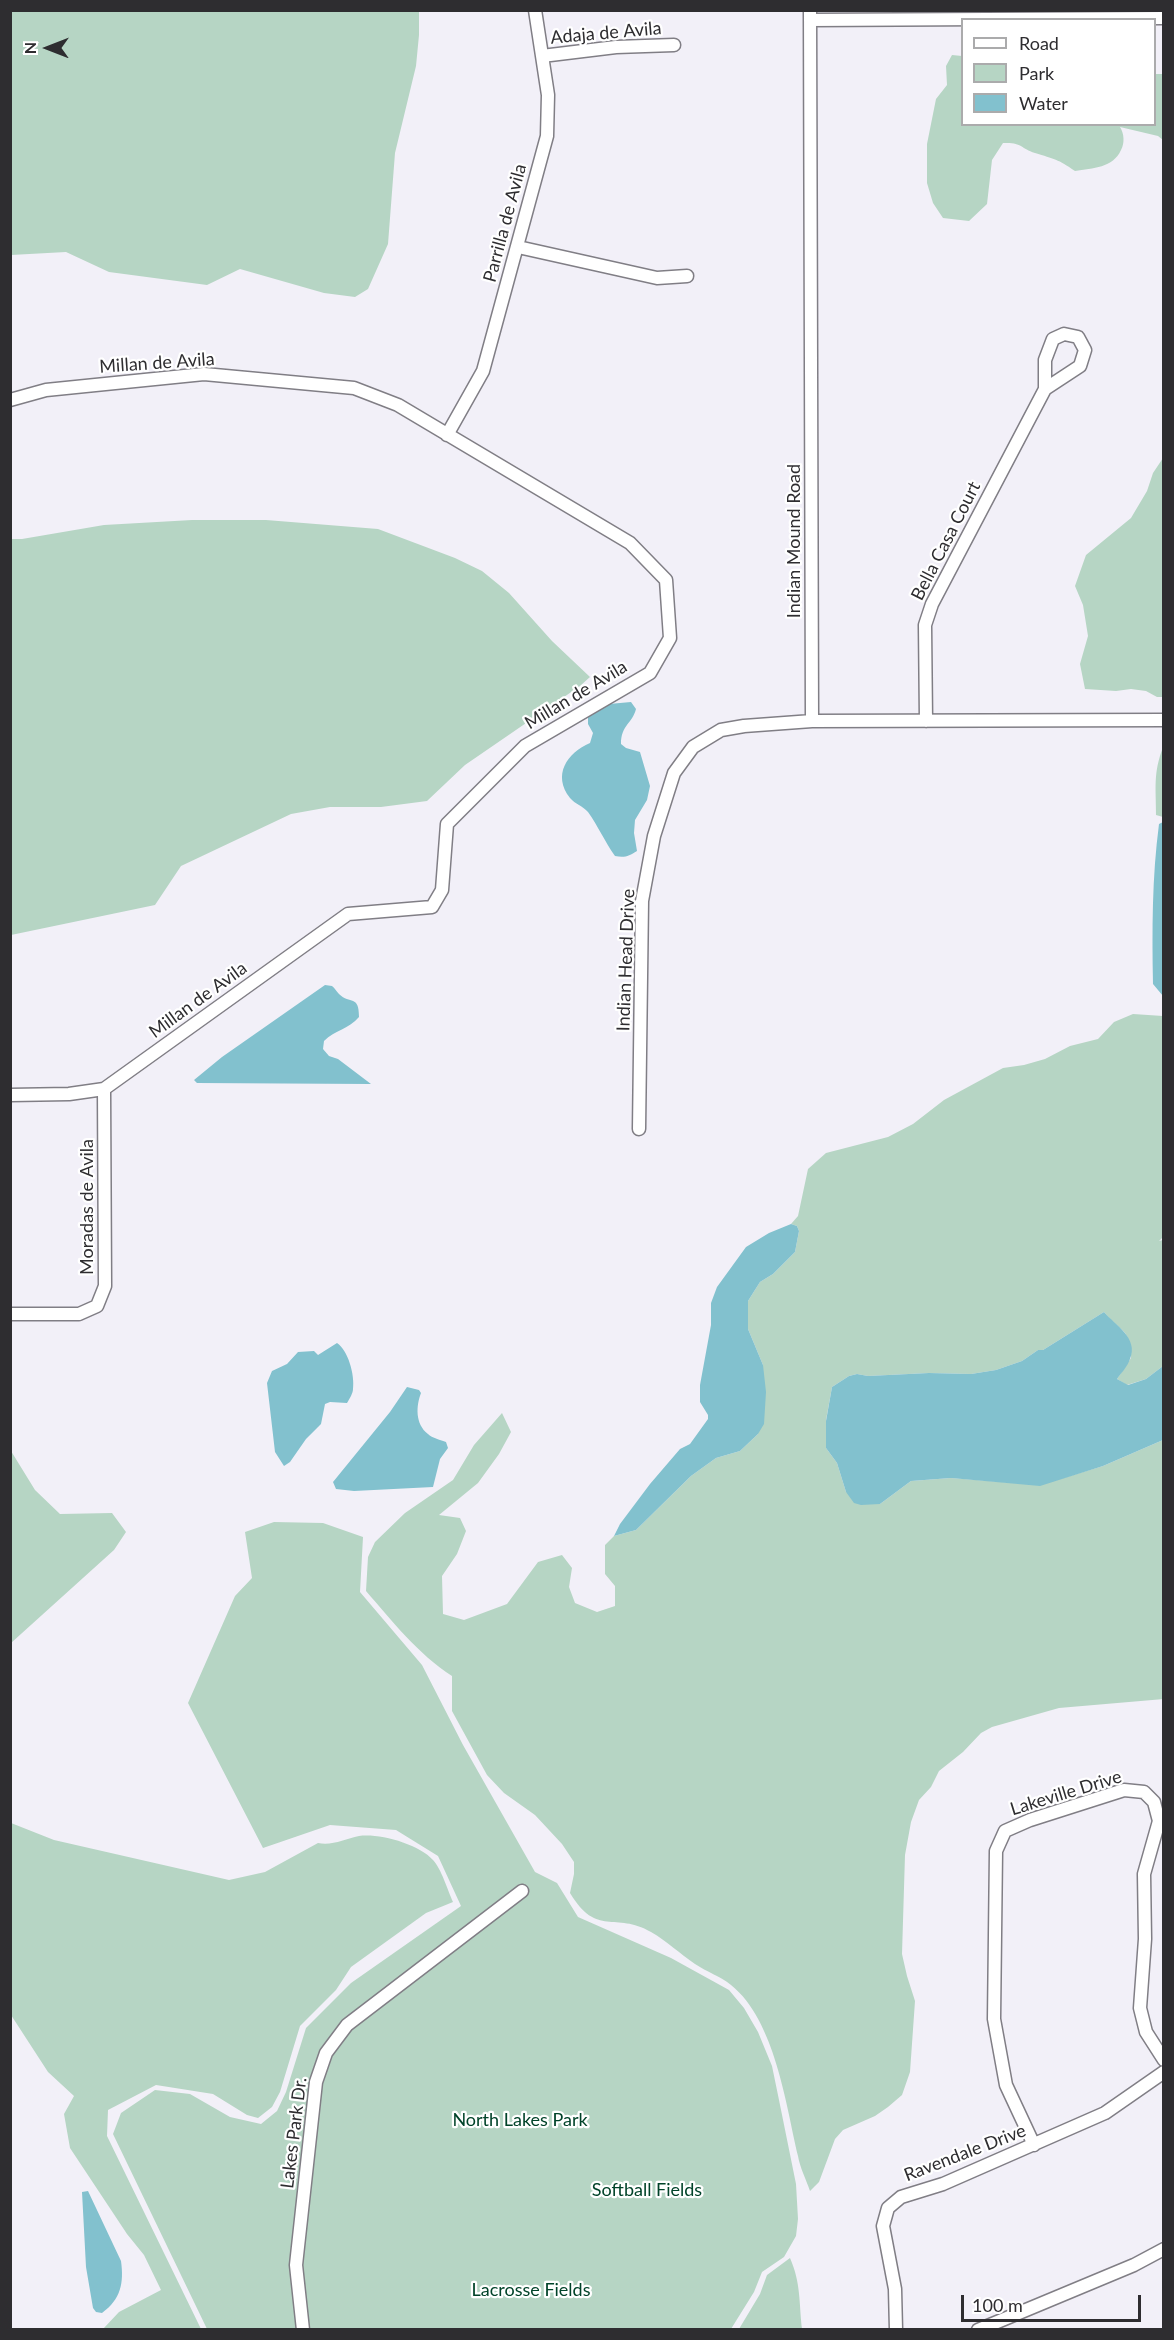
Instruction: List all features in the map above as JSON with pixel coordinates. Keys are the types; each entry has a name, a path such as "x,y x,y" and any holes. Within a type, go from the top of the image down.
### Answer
{"street":[{"name":"Parrilla de Avila","path":"447,435 483,371 547,136 548,95 536,10"},
{"path":"810,15 1164,18"},
{"name":"Indian Mound Road","path":"810,15 812,721"},
{"name":"Adaja de Avila","path":"542,56 616,47 674,45"},
{"path":"518,247 657,278 687,276"},
{"name":"Bella Casa Court","path":"926,721 925,625 932,604 1045,389 1045,360 1053,339 1064,334 1078,337 1085,350 1080,366 1045,389"},
{"name":"Millan de Avila","path":"10,400 46,390 204,374 354,388 398,405 630,543 666,580 670,638 650,673 525,746 447,824 442,890 432,907 348,914 104,1089 69,1094 10,1095"},
{"path":"812,721 1164,720"},
{"name":"Indian Head Drive","path":"639,1129 642,901 654,836 674,773 693,747 721,730 812,721"},
{"name":"Moradas de Avila","path":"10,1314 79,1314 97,1306 105,1286 104,1089"},
{"name":"Lakeville Drive","path":"1034,2145 1006,2085 994,2019 996,1851 1005,1831 1030,1820 1124,1790 1144,1792 1154,1802 1159,1821 1144,1874 1145,1939 1140,2008 1146,2032 1164,2060"},
{"name":"Lakes Park Dr.","path":"303,2330 296,2265 316,2082 326,2053 347,2025 522,1892"},
{"name":"Ravendale Drive","path":"896,2330 895,2289 883,2226 888,2208 901,2197 943,2184 1106,2113 1164,2072"},
{"path":"978,2330 1134,2265 1164,2249"}],"green space":[{"path":"11,10 419,11 416,66 395,153 388,244 368,289 355,297 324,293 240,269 207,285 109,272 66,252 11,255"},
{"path":"952,55 961,56 961,126 1156,126 1156,74 1163,74 1163,140 1158,136 1120,127 1123,144 1113,160 1102,166 1075,171 1052,158 1030,151 1018,144 1003,143 992,160 987,204 969,221 943,218 933,203 927,183 927,144 936,99 947,85 946,66"},
{"path":"1163,458 1163,697 1131,689 1116,691 1085,689 1080,664 1088,636 1083,605 1075,586 1086,555 1131,518"},
{"path":"192,520 266,520 378,529 455,558 482,571 509,593 552,641 590,677 465,765 427,801 381,807 330,807 291,814 181,866 155,905 11,935 11,539 104,525"},
{"path":"1163,747 1164,817 1156,815 1156,773"},
{"path":"1133,1014 1163,1016 1164,1236 1159,1241 1163,1240 1163,1366 1146,1379 1127,1385 1117,1379 1131,1358 1129,1341 1124,1331 1104,1312 1043,1350 1038,1350 1022,1361 996,1370 971,1374 929,1373 868,1376 857,1374 849,1376 832,1387 826,1420 826,1448 837,1463 846,1492 880,1504 911,1481 951,1478 1040,1485 1103,1466 1163,1440 1164,1699 1059,1708 992,1727 981,1733 963,1752 939,1771 931,1787 919,1800 911,1822 905,1855 902,1954 915,2001 910,2072 902,2095 875,2116 843,2130 835,2139 819,2182 810,2191 799,2160 776,2064 758,2019 746,2000 727,1982 695,1964 651,1932 627,1923 598,1920 580,1907 570,1893 574,1862 562,1844 535,1815 504,1793 487,1775 452,1711 452,1676 417,1647 366,1591 368,1557 375,1542 405,1513 453,1480 474,1445 502,1413 511,1432 499,1454 478,1483 439,1515 460,1518 466,1531 457,1554 442,1576 443,1614 464,1620 507,1604 538,1562 562,1555 572,1568 569,1587 575,1603 597,1612 615,1606 615,1586 605,1574 605,1545 614,1536 636,1530 691,1476 716,1458 740,1451 758,1434 763,1365 748,1329 748,1301 760,1282 773,1274 795,1252 799,1231 797,1226 791,1224 798,1216 808,1169 826,1153 888,1137 913,1124 944,1100 1003,1068 1045,1059 1070,1046 1098,1039 1114,1022"},
{"path":"11,1451 35,1490 60,1514 112,1513 126,1532 114,1550 11,1643"},
{"name":"North Lakes Park","path":"274,1522 323,1523 363,1537 360,1592 422,1665 463,1745 535,1872 557,1883 578,1917 671,1958 729,1990 744,2008 758,2032 772,2066 796,2184 798,2219 796,2236 784,2257 762,2272 754,2292 731,2329 207,2329 113,2134 121,2113 155,2090 190,2094 230,2117 261,2124 277,2111 286,2092 306,2028 351,1983 461,1906 438,1856 396,1830 330,1825 263,1848 188,1703 235,1596 252,1578 245,1532"},
{"path":"11,1823 54,1840 229,1880 265,1872 318,1843 333,1843 359,1836 377,1836 398,1841 427,1854 442,1874 453,1902 426,1913 351,1967 336,1990 300,2026 280,2092 272,2107 258,2118 247,2115 213,2094 156,2085 108,2110 107,2136 201,2329 103,2329 119,2312 161,2290 144,2255 127,2234 70,2148 64,2114 74,2096 48,2072 11,2015"},
{"path":"790,2258 798,2285 802,2329 739,2329 760,2294 767,2275"}],"water":[{"path":"631,702 636,709 623,733 621,744 640,752 650,786 647,800 635,820 634,833 637,851 618,857 615,856 588,812 570,798 562,781 562,773 569,759 590,743 593,733 588,724 588,717 609,704"},
{"path":"1163,822 1163,996 1153,984 1153,904 1159,824"},
{"path":"325,985 332,986 343,997 356,1003 359,1017 324,1041 323,1049 329,1056 338,1059 371,1084 197,1083 194,1080 222,1057"},
{"path":"791,1224 797,1226 799,1231 795,1252 773,1274 760,1282 748,1301 748,1329 763,1365 766,1392 764,1424 758,1434 740,1451 716,1458 691,1476 636,1530 614,1536 620,1524 650,1484 680,1449 690,1444 708,1419 700,1402 700,1385 711,1325 711,1303 717,1287 746,1247 769,1233"},
{"path":"1104,1312 1129,1338 1131,1345 1129,1362 1117,1379 1128,1385 1146,1379 1163,1366 1163,1440 1103,1466 1040,1486 951,1478 911,1481 880,1504 854,1503 846,1492 837,1463 826,1448 826,1421 832,1387 849,1376 857,1374 868,1376 929,1373 971,1374 996,1370 1022,1361 1038,1350 1043,1350"},
{"path":"337,1343 350,1363 352,1394 347,1403 325,1404 321,1424 306,1439 290,1462 284,1466 275,1452 267,1383 272,1371 287,1364 298,1352 314,1351 318,1355"},
{"path":"407,1387 419,1390 421,1393 418,1415 424,1430 432,1437 446,1442 448,1448 440,1459 433,1487 354,1491 336,1489 333,1482 390,1412"},
{"path":"88,2191 121,2261 120,2290 113,2302 102,2313 96,2312 93,2308 86,2267 82,2192"}],"park label":[{"name":"Softball Fields","path":"647,2190"},
{"name":"Lacrosse Fields","path":"531,2290"}]}
